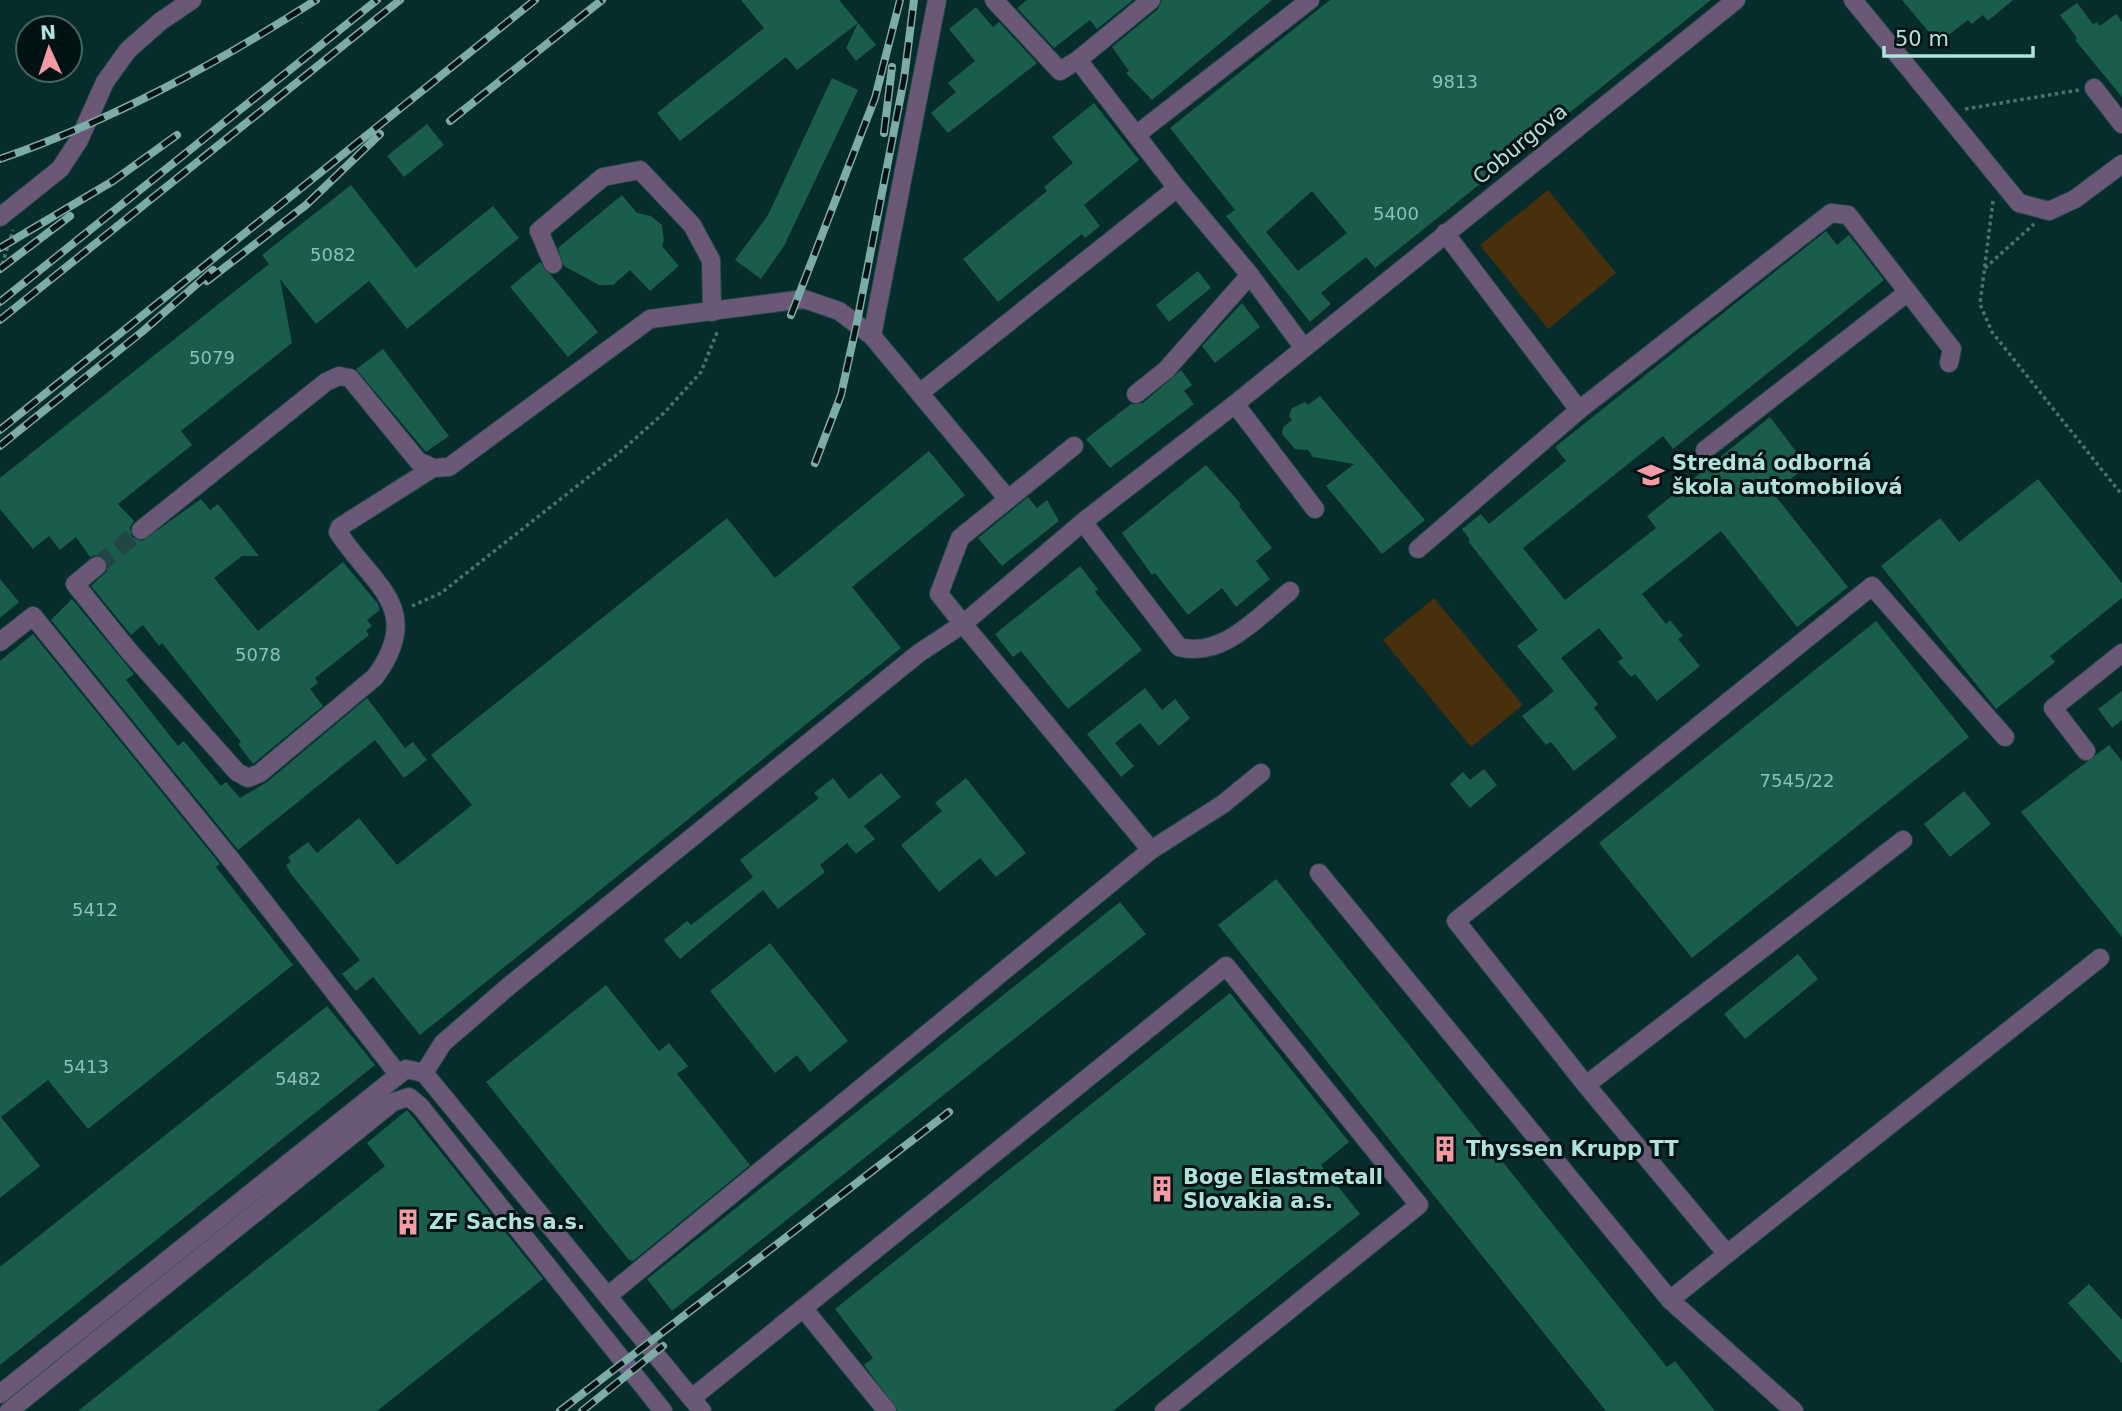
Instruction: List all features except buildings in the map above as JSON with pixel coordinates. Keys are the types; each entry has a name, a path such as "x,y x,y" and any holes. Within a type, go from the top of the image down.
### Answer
{"street":[{"path":"0,217 60,169 71,154 105,82 128,50 161,21 192,0"},
{"path":"872,336 937,0"},
{"path":"994,0 1060,71 1078,60 1151,0"},
{"path":"1136,135 1310,0"},
{"name":"Coburgova","path":"425,1073 443,1043 509,986 919,653 963,624 1083,522 1236,404 1332,323 1735,0"},
{"path":"1853,0 2019,204 2049,211 2075,199 2122,164"},
{"path":"1078,60 1177,188 1250,275 1303,347"},
{"path":"2094,88 2122,124"},
{"path":"553,264 539,231 603,177 639,170 692,225 711,260 717,312"},
{"path":"922,392 1177,188"},
{"path":"1418,549 1579,410 1831,213 1848,215 1952,349 1949,363"},
{"path":"1445,233 1579,410"},
{"path":"1136,394 1166,370 1250,275"},
{"path":"1704,450 1908,292"},
{"path":"141,530 326,382 339,376 350,379 418,461 433,468 449,467 650,320 804,299 839,311 872,336 922,392 1007,498"},
{"path":"1236,404 1315,509"},
{"path":"1074,446 960,538 939,594 1151,850"},
{"path":"97,566 75,584 147,671 237,772 248,778 260,773 375,677 387,660 395,642 391,606 382,584 338,532 340,527 433,468"},
{"path":"1083,522 1180,646 1194,651 1214,647 1290,591"},
{"path":"1727,1254 1586,1085 1456,921 1872,586 2006,737"},
{"path":"0,642 33,616 233,862 398,1074"},
{"path":"2086,751 2053,708 2122,653"},
{"path":"609,1295 1151,850 1223,804 1261,773"},
{"path":"1586,1085 1903,840"},
{"path":"1319,873 1670,1300 1794,1411"},
{"path":"1670,1300 2100,958"},
{"path":"0,1394 406,1069 425,1073 697,1405 803,1308 1226,966 1419,1205 1164,1411"},
{"path":"9,1411 401,1097 415,1100 663,1411"},
{"path":"803,1308 887,1411"}],"path":[{"path":"1944,112 2094,88"},
{"path":"1996,178 1980,304 1992,332 2122,495"},
{"path":"0,271 25,198"},
{"path":"1983,269 2049,211"},
{"path":"391,606 416,605 441,593 619,453 665,412 701,372 718,332 717,312"}],"shaded area":[{"path":"1548,190 1616,273 1548,329 1480,245"},
{"path":"1434,598 1523,705 1471,747 1383,640"}],"tunnel":[{"path":"97,566 141,530"}],"railway":[{"path":"0,159 83,127 163,89 316,0"},
{"path":"0,302 377,0"},
{"path":"0,320 400,0"},
{"path":"0,430 535,0"},
{"path":"450,121 602,0"},
{"path":"791,315 875,98 900,0"},
{"path":"815,463 841,395 857,322 904,79 914,0"},
{"path":"884,133 892,67"},
{"path":"207,281 306,205 380,134"},
{"path":"0,248 113,181 177,135"},
{"path":"0,269 70,216"},
{"path":"0,446 143,331 213,270"},
{"path":"560,1411 949,1112"},
{"path":"582,1411 663,1346"}],"place":[{"name":"Stredná odborná škola automobilová","path":"1651,475"},
{"name":"Thyssen Krupp TT","path":"1445,1149"},
{"name":"Boge Elastmetall Slovakia a.s.","path":"1162,1189"},
{"name":"ZF Sachs a.s.","path":"408,1222"}]}
